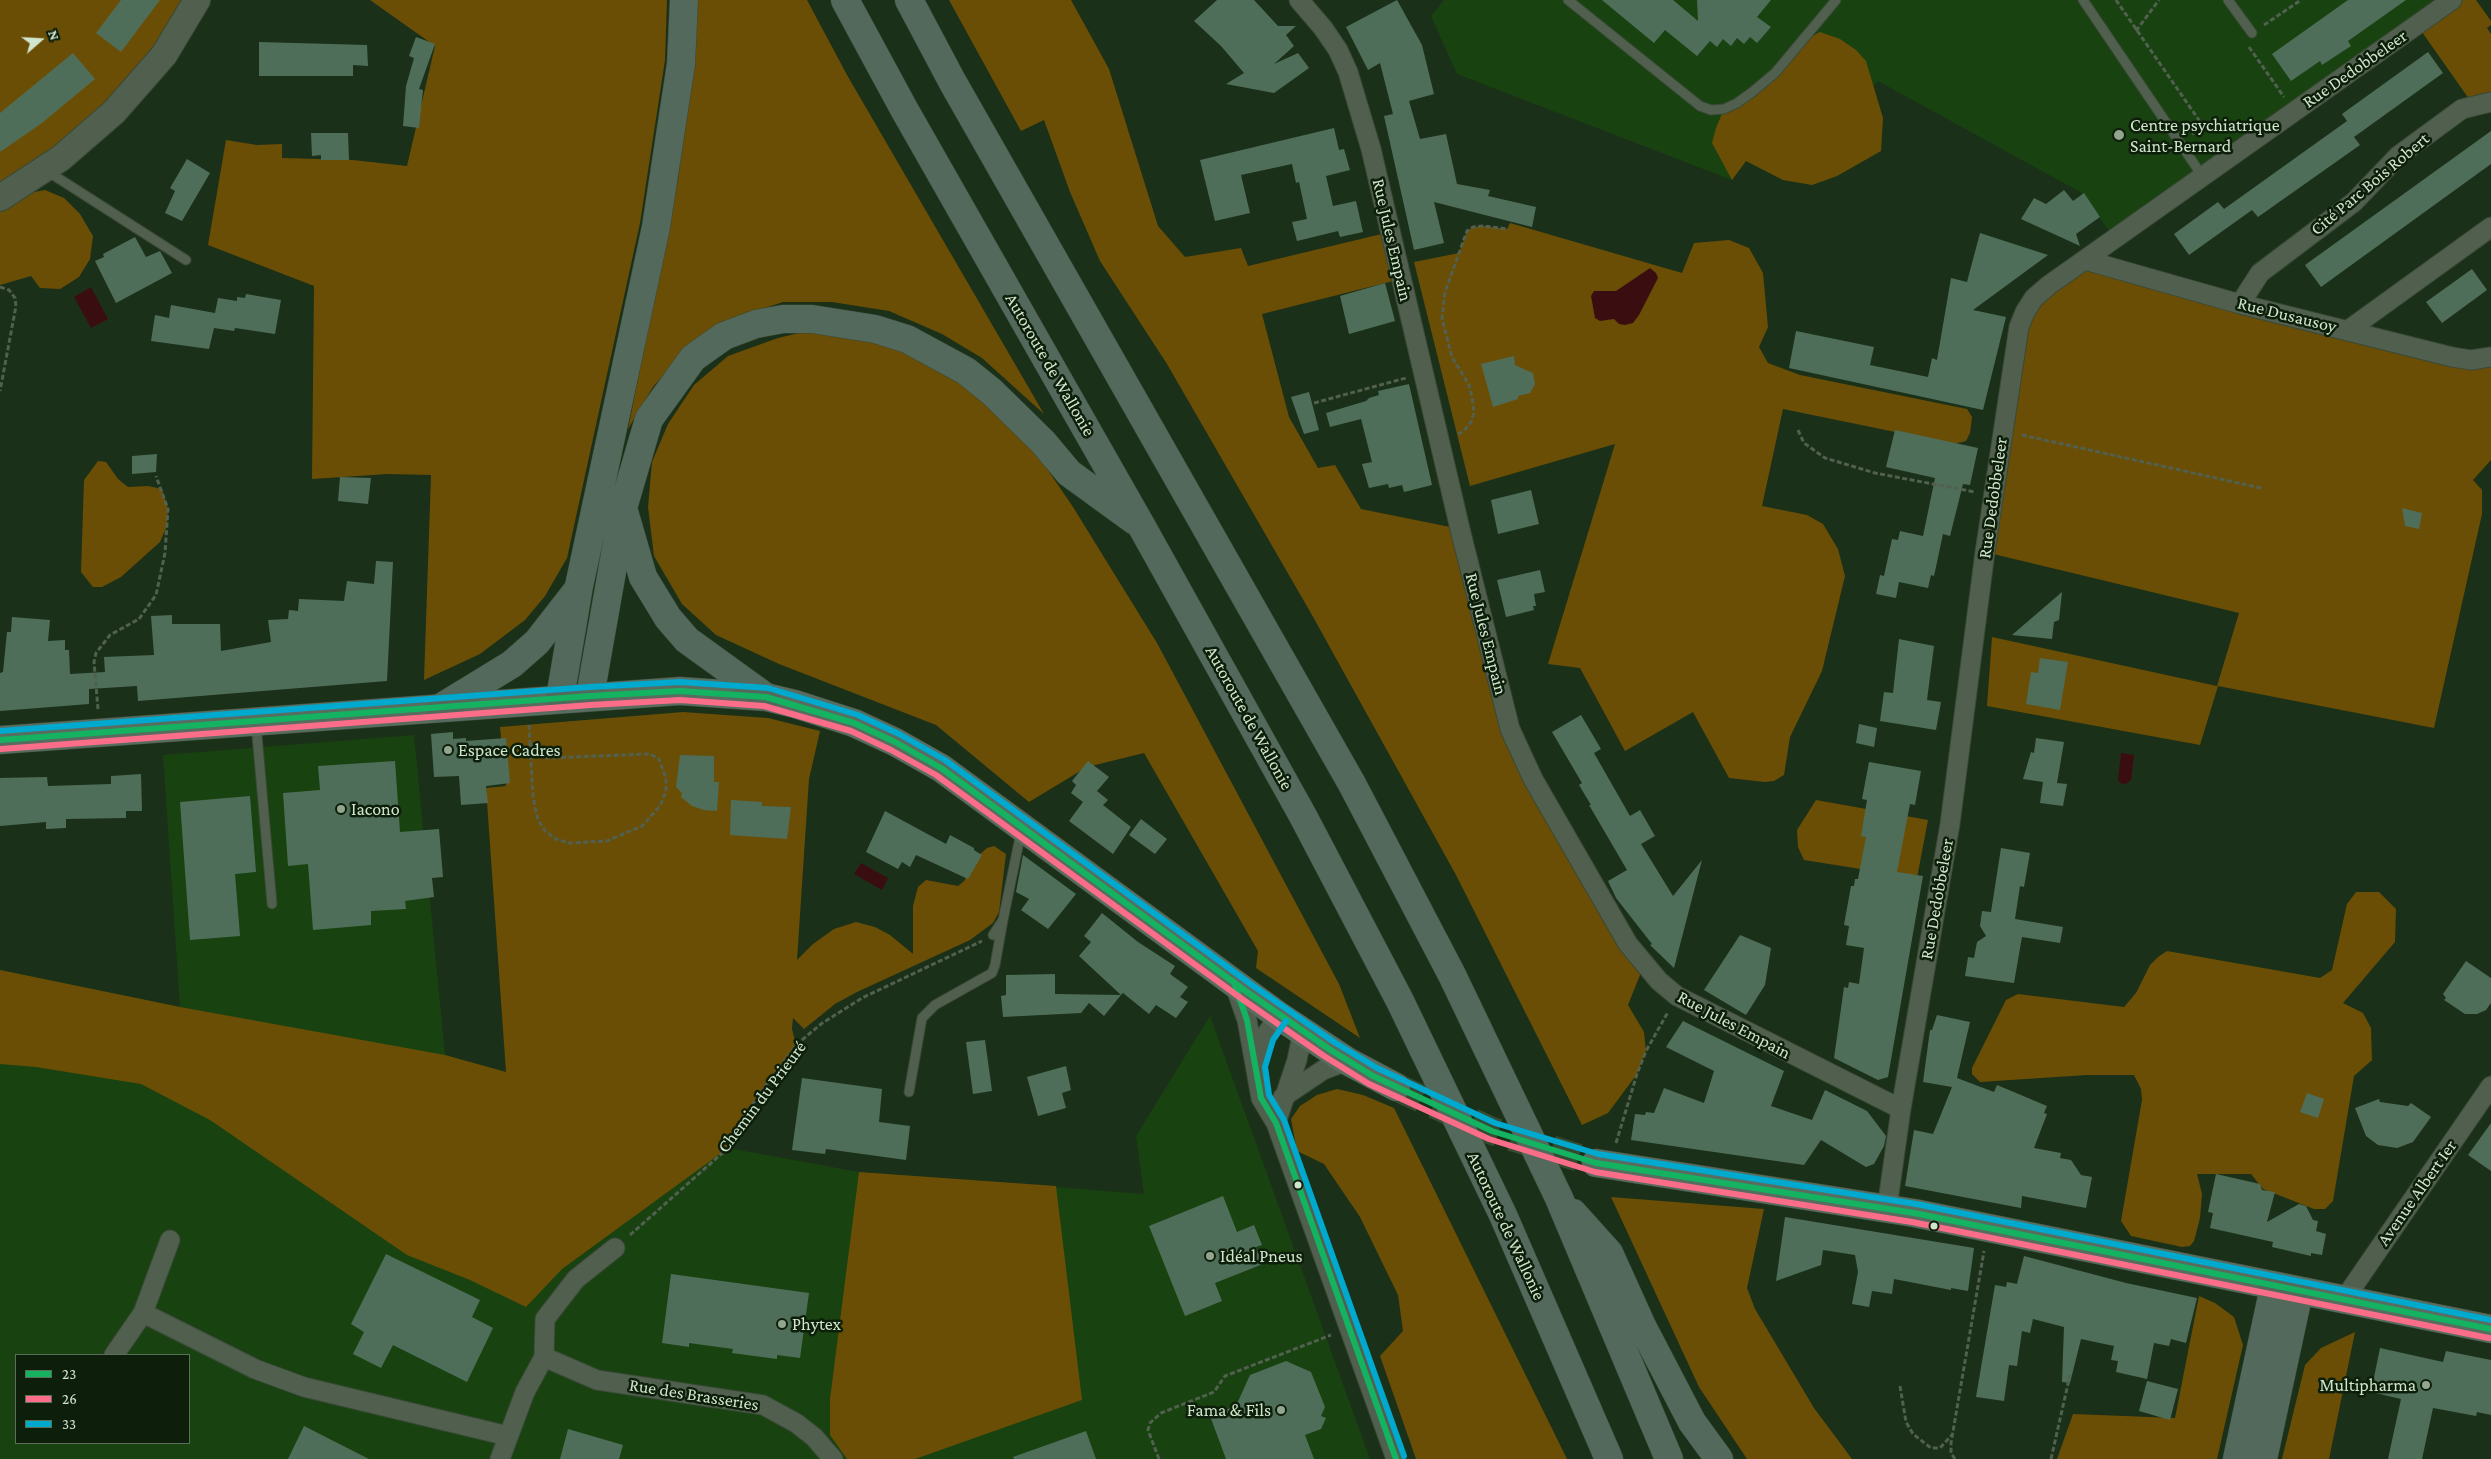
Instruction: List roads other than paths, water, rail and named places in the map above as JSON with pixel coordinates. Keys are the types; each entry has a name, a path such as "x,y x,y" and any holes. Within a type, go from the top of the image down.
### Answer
{"highway":[{"path":"560,698 579,586 656,226 681,64 684,0"},
{"name":"Autoroute de Wallonie","path":"845,0 904,109 1304,816 1400,1002 1503,1215 1609,1459"},
{"path":"909,0 952,81 1352,784 1452,975 1559,1198 1669,1459"},
{"path":"590,696 623,508 649,419 693,358 724,336 756,324 783,319 812,318 875,329 907,339 966,371 992,392 1043,442 1069,473 1142,527"},
{"path":"623,508 643,577 668,618 687,640 766,697"},
{"path":"440,708 512,664 538,642 579,586"},
{"path":"1559,1198 1609,1253 1642,1326 1688,1413 1719,1459"},
{"path":"2238,1459 2286,1289"},
{"path":"2263,1459 2286,1289"}],"main road":[{"path":"0,740 590,696 680,691 766,697 854,723 895,742 941,768 1279,1016 1347,1061 1396,1087"},
{"path":"1603,1164 1887,1208 2491,1329"}],"street":[{"path":"0,198 61,158 114,112 148,76 178,34 197,0"},
{"name":"Rue Jules Empain","path":"1299,0 1323,28 1338,50 1348,72 1371,149 1439,440 1510,729 1519,752 1628,944 1654,976 1677,996 1901,1110"},
{"name":"Rue Dedobbeleer","path":"1887,1208 1901,1110 1950,824 1993,496 2019,327 2025,312 2034,298 2085,260 2452,0"},
{"name":"Cité Parc Bois Robert","path":"2240,304 2260,273 2354,202 2398,156 2462,109 2491,102"},
{"path":"2347,331 2491,226"},
{"name":"Rue Dusausoy","path":"2085,260 2240,304 2452,357 2471,360 2491,357"},
{"path":"1234,982 1248,1020 1261,1098 1276,1123 1396,1459"},
{"path":"1256,1066 1265,1036 1279,1016"},
{"path":"1276,1123 1283,1097 1298,1060 1303,1031"},
{"path":"1283,1097 1322,1070 1347,1061"},
{"name":"Avenue Albert Ier","path":"2343,1300 2491,1086"},
{"path":"115,1354 143,1313 170,1240"},
{"path":"500,1459 525,1392 544,1357 545,1319 576,1278 615,1248"},
{"path":"143,1313 255,1370 304,1387 508,1436"},
{"name":"Rue des Brasseries","path":"544,1357 597,1380 763,1405 796,1423 814,1437 833,1459"}],"lane":[{"path":"1568,0 1700,106 1711,110 1724,109 1737,104 1775,73 1836,0"},
{"path":"2083,0 2203,177"},
{"path":"2228,0 2252,33"},
{"path":"45,169 186,260"},
{"path":"256,721 272,904"},
{"path":"909,1092 922,1018 935,1005 992,973 1022,826"},
{"path":"993,935 1003,920"}],"tunnel":[{"path":"1396,1087 1492,1131 1596,1163"}],"place":[{"name":"Centre psychiatrique Saint-Bernard","path":"2119,135"},
{"name":"Espace Cadres","path":"448,750"},
{"name":"Iacono","path":"341,809"},
{"name":"Idéal Pneus","path":"1210,1256"},
{"name":"Phytex","path":"782,1324"},
{"name":"Multipharma","path":"2426,1385"},
{"name":"Fama & Fils","path":"1281,1410"}]}
